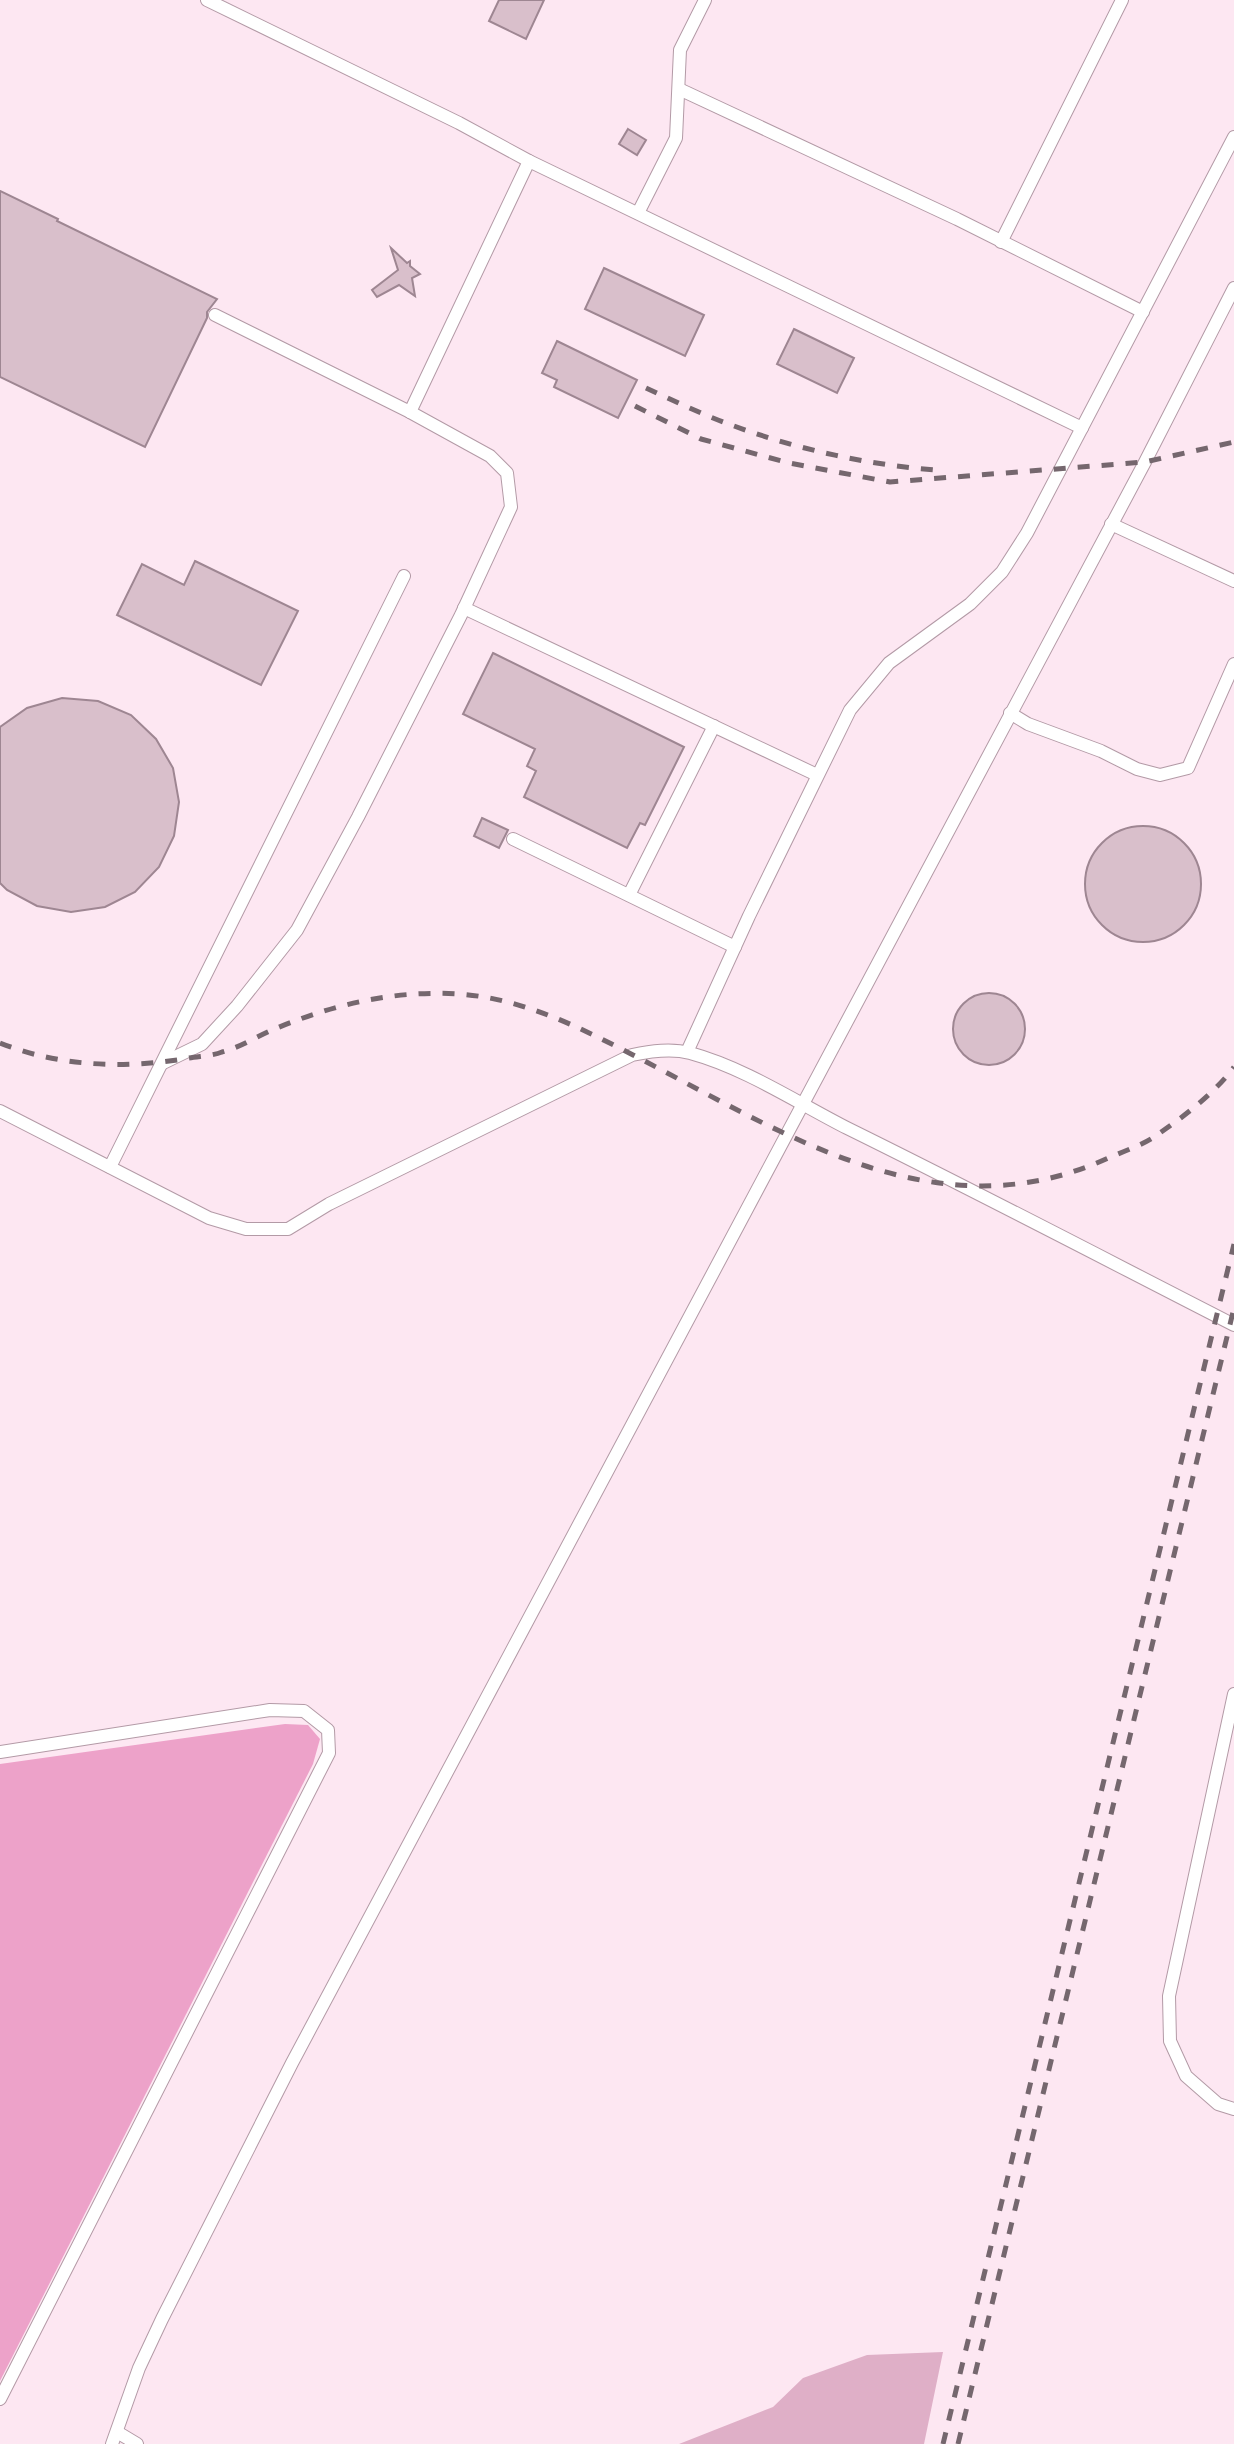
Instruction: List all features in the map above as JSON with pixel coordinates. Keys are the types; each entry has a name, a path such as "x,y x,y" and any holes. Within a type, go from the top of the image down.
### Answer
{"lane":[{"path":"207,0 446,117 529,161 1082,428"},
{"path":"638,213 676,138 680,50 705,0"},
{"path":"1001,242 1121,0"},
{"path":"679,89 957,219 1143,312"},
{"path":"687,1052 850,710 889,663 970,604 1002,572 1027,533 1234,137"},
{"path":"410,412 529,161"},
{"path":"137,2444 114,2438 139,2368 292,2063 1234,288"},
{"path":"163,1063 202,1044 237,1006 297,930 358,817 464,608 511,507 507,474 490,456 410,412 215,316"},
{"path":"1111,524 1234,581"},
{"path":"110,1167 404,576"},
{"path":"464,608 817,775"},
{"path":"1010,713 1028,724 1101,751 1136,769 1160,775 1188,768 1234,664"},
{"path":"629,895 714,726"},
{"path":"513,839 735,947"},
{"path":"0,1111 209,1218 246,1229 288,1229 329,1204 632,1055 658,1050 687,1052 732,1068 1234,1325"},
{"path":"1234,1694 1169,1996 1170,2040 1186,2076 1218,2104 1234,2109"},
{"path":"0,1752 270,1710 304,1711 328,1730 328,1753 0,2399"}],"shaded area":[{"path":"285,1724 308,1725 320,1739 313,1764 0,2381 0,1764"},
{"path":"943,2352 924,2444 679,2444 773,2407 803,2378 867,2355"}],"building":[{"path":"499,0 544,0 526,39 489,21"},
{"path":"628,129 646,140 637,155 619,144"},
{"path":"0,191 217,299 207,312 207,318 145,447 0,377"},
{"path":"391,248 407,263 410,261 410,266 420,274 412,278 415,296 399,285 377,297 372,290 398,270"},
{"path":"604,268 704,315 685,356 585,309"},
{"path":"794,329 854,358 837,393 777,364"},
{"path":"557,341 637,380 618,418 554,387 557,380 542,373"},
{"path":"195,561 298,611 261,685 117,615 142,564 184,585"},
{"path":"493,653 684,747 645,825 640,823 627,848 524,797 536,771 527,766 535,749 463,714"},
{"path":"62,698 98,701 131,715 156,739 173,768 179,802 174,836 159,867 135,892 105,907 71,912 37,906 7,890 0,883 0,727 27,708"},
{"path":"482,818 508,830 499,848 474,836"},
{"path":"1143,826 1165,831 1184,843 1196,862 1201,884 1196,906 1184,925 1165,937 1143,942 1121,937 1102,925 1090,906 1085,884 1090,862 1102,843 1121,831"},
{"path":"989,993 1009,999 1019,1009 1025,1029 1019,1049 1009,1059 989,1065 969,1059 959,1049 953,1029 959,1009 969,999"}],"railway":[{"path":"646,388 716,419 777,440 856,460 937,470"},
{"path":"635,406 701,439 789,463 890,482 1145,462 1234,442"},
{"path":"0,1043 46,1057 70,1061 141,1064 218,1053 299,1019 366,1000 435,993 481,997 526,1007 570,1024 803,1142 861,1164 920,1180 981,1186 1043,1180 1137,1146 1176,1122 1197,1105 1234,1067"},
{"path":"943,2444 1234,1244"},
{"path":"958,2444 1234,1308"}]}
